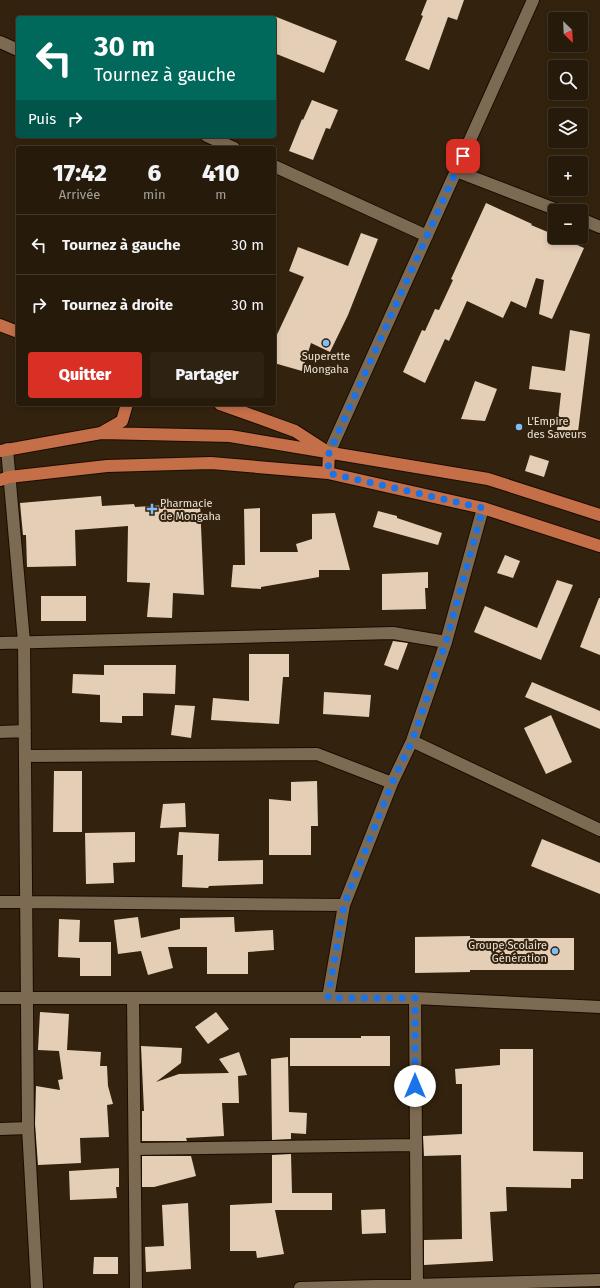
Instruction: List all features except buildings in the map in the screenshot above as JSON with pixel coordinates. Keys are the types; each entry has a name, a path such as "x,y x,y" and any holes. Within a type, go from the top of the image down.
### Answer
{"main road":[{"path":"0,325 16,331"},
{"path":"101,433 122,421 126,406"},
{"path":"226,406 295,431 329,453"},
{"path":"4,450 101,433 230,436 488,479 600,515"},
{"path":"328,473 329,453"},
{"path":"5,479 107,466 211,463 328,473 483,508 600,546"}],"street":[{"path":"329,453 533,0"},
{"path":"0,42 16,49"},
{"path":"212,138 230,146"},
{"path":"276,167 427,236"},
{"path":"456,171 548,206"},
{"path":"588,222 600,226"},
{"path":"4,450 5,479 24,642 28,1128 37,1288"},
{"path":"328,998 344,905 392,783 412,741 446,642 483,508"},
{"path":"0,643 393,633 446,642"},
{"path":"0,732 25,731"},
{"path":"412,741 600,830"},
{"path":"25,756 317,754 392,783"},
{"path":"0,902 344,905"},
{"path":"0,998 415,998 600,1007"},
{"path":"132,998 136,1288"},
{"path":"415,998 417,1287"},
{"path":"0,1128 28,1128"},
{"path":"135,1149 415,1145"},
{"path":"300,1288 417,1287 600,1280"}],"place":[{"name":"Superette Mongaha","path":"326,343"},
{"name":"L'Empire des Saveurs","path":"519,427"},
{"name":"Pharmacie de Mongaha","path":"152,509"},
{"name":"Groupe Scolaire Génération","path":"555,951"}],"route":[{"path":"415,1086 415,998 328,998 344,905 392,783 417,727 446,642 483,508 328,473 329,453 463,156"}]}
